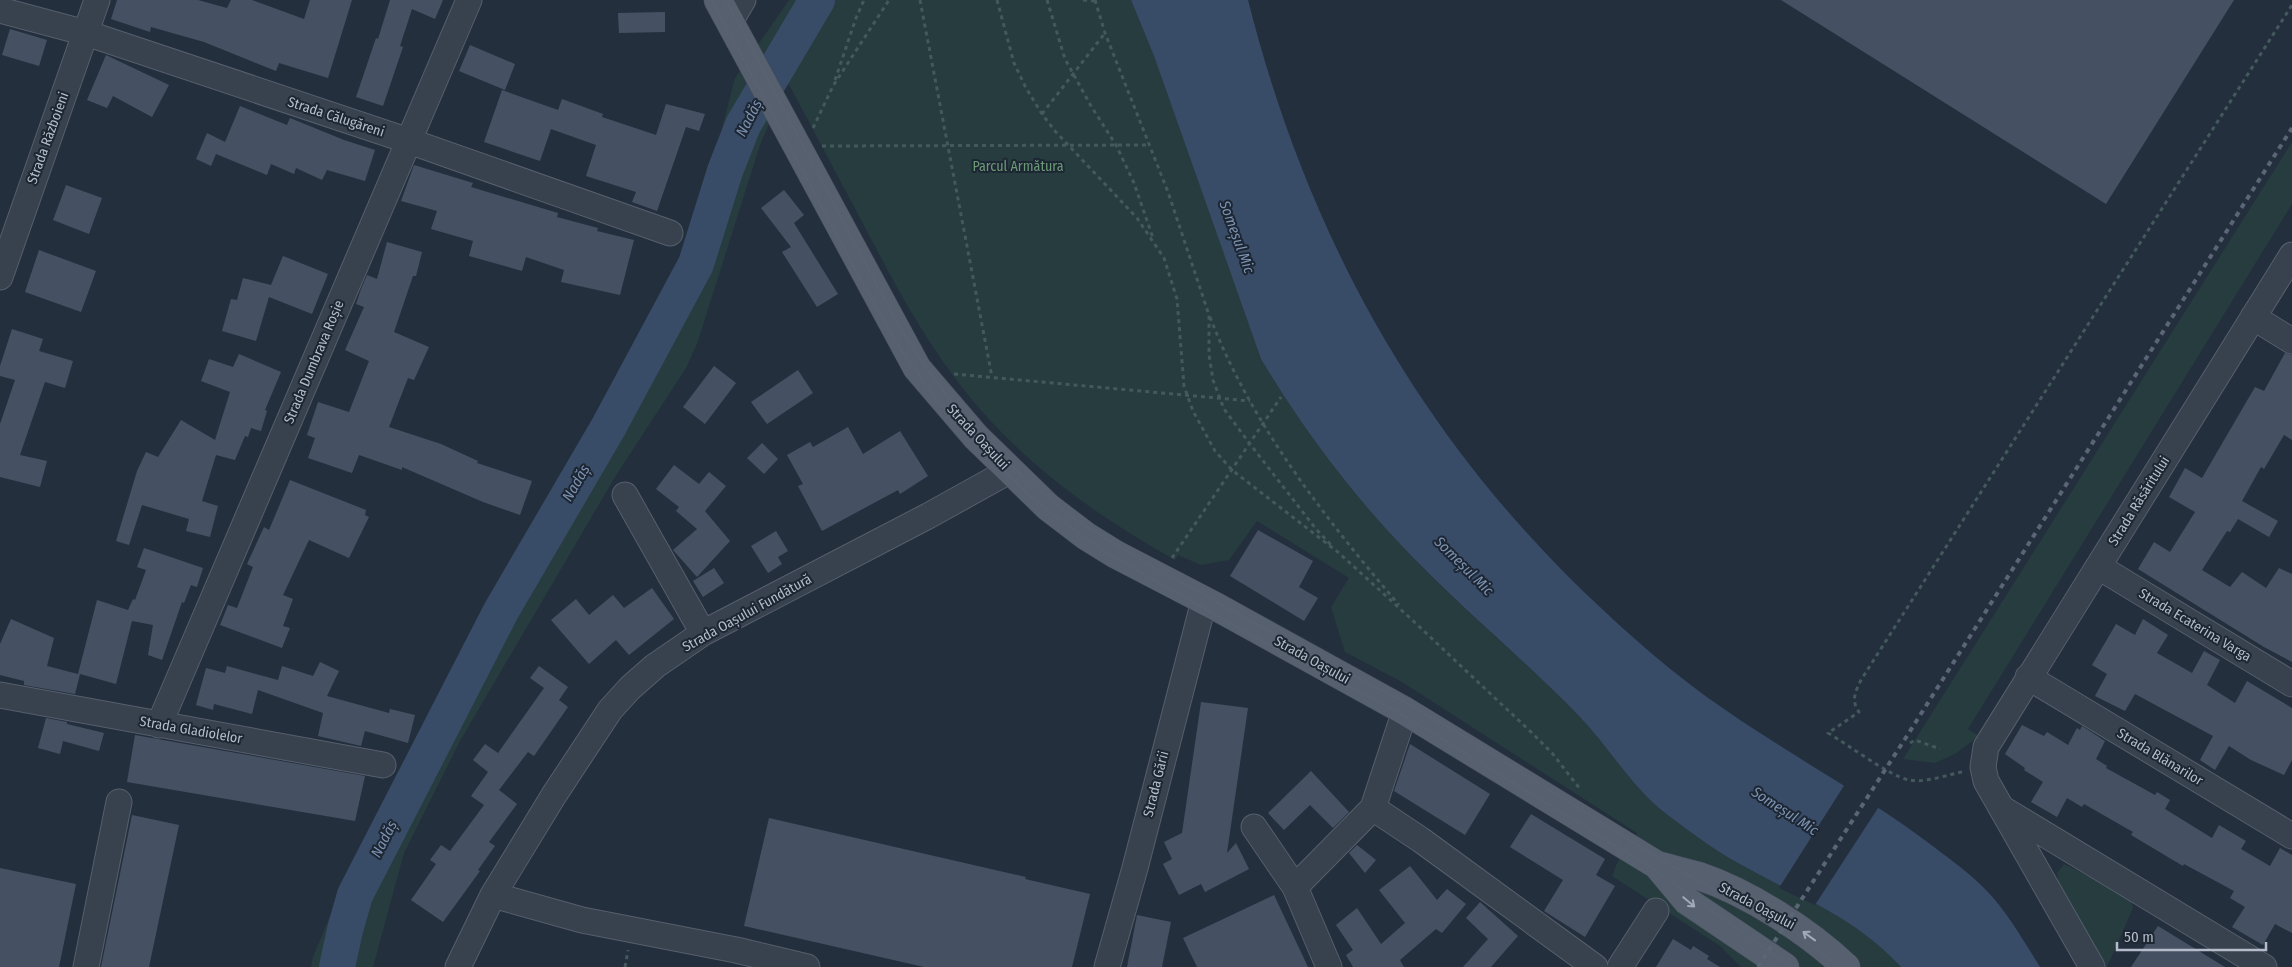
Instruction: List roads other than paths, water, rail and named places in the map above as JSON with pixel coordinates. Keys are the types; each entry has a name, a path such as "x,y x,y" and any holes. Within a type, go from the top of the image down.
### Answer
{"main road":[{"name":"Strada Oașului","path":"733,16 807,138 917,368 976,437 1048,507 1086,536 1129,562 1203,605 1405,711 1657,865 1699,876 1745,897 1804,932 1826,948 1846,967"},
{"name":"Strada Oașului","path":"1657,865 1687,901 1785,967"}],"street":[{"name":"Strada Războieni","path":"0,277 97,0"},
{"name":"Strada Dumbrava Roșie","path":"159,725 469,0"},
{"name":"Strada Călugăreni","path":"0,10 86,33 409,141 670,233"},
{"name":"Strada Răsăritului","path":"2002,808 1986,781 1984,757 2028,677 2292,255"},
{"path":"2253,318 2292,341"},
{"name":"Strada Oașului Fundătură","path":"458,967 493,895 554,795 610,710 630,688 655,666 703,633 928,516 1009,470"},
{"path":"625,495 703,633"},
{"name":"Strada Ecaterina Varga","path":"2099,566 2292,684"},
{"name":"Strada Gării","path":"1107,967 1135,868 1203,605"},
{"name":"Strada Blănarilor","path":"2028,677 2292,836"},
{"name":"Strada Gladiolelor","path":"0,695 383,765"},
{"path":"1295,886 1373,808 1405,711"},
{"path":"86,967 119,802"},
{"path":"1373,808 1421,840 1592,965"},
{"path":"2002,808 2264,967"},
{"path":"2002,808 2092,967"},
{"path":"1254,827 1295,886 1329,967"},
{"path":"2038,872 2042,860 2049,850 2061,844"},
{"path":"493,895 582,920 736,950 806,967"},
{"path":"1620,967 1656,911"}],"water":[{"name":"Someșul Mic","path":"1131,0 1248,0 1272,85 1301,166 1335,245 1374,321 1419,394 1468,463 1524,530 1585,593 1669,668 1750,727 1909,828 1972,877 2000,906 2040,967 1901,967 1865,935 1847,922 1737,863 1717,850 1656,806 1579,716 1444,589 1401,545 1326,456 1292,408 1261,359 1154,56"}],"waterway":[{"name":"Nadăș","path":"337,967 355,895 501,611 609,426 696,264 725,171 743,125 817,0"}],"tram line":[{"path":"712,0 865,288 903,353 955,421 1027,493 1055,516 1107,553 1251,635 1403,715 1652,868 1791,967"},
{"path":"726,0 897,323 922,362 962,416 1023,477 1076,520 1150,565 1457,732 1661,860 1794,932 1839,967"}],"railway":[{"path":"1758,967 1905,739 2292,128"}],"park label":[{"name":"Parcul Armătura","path":"1018,166"}]}
